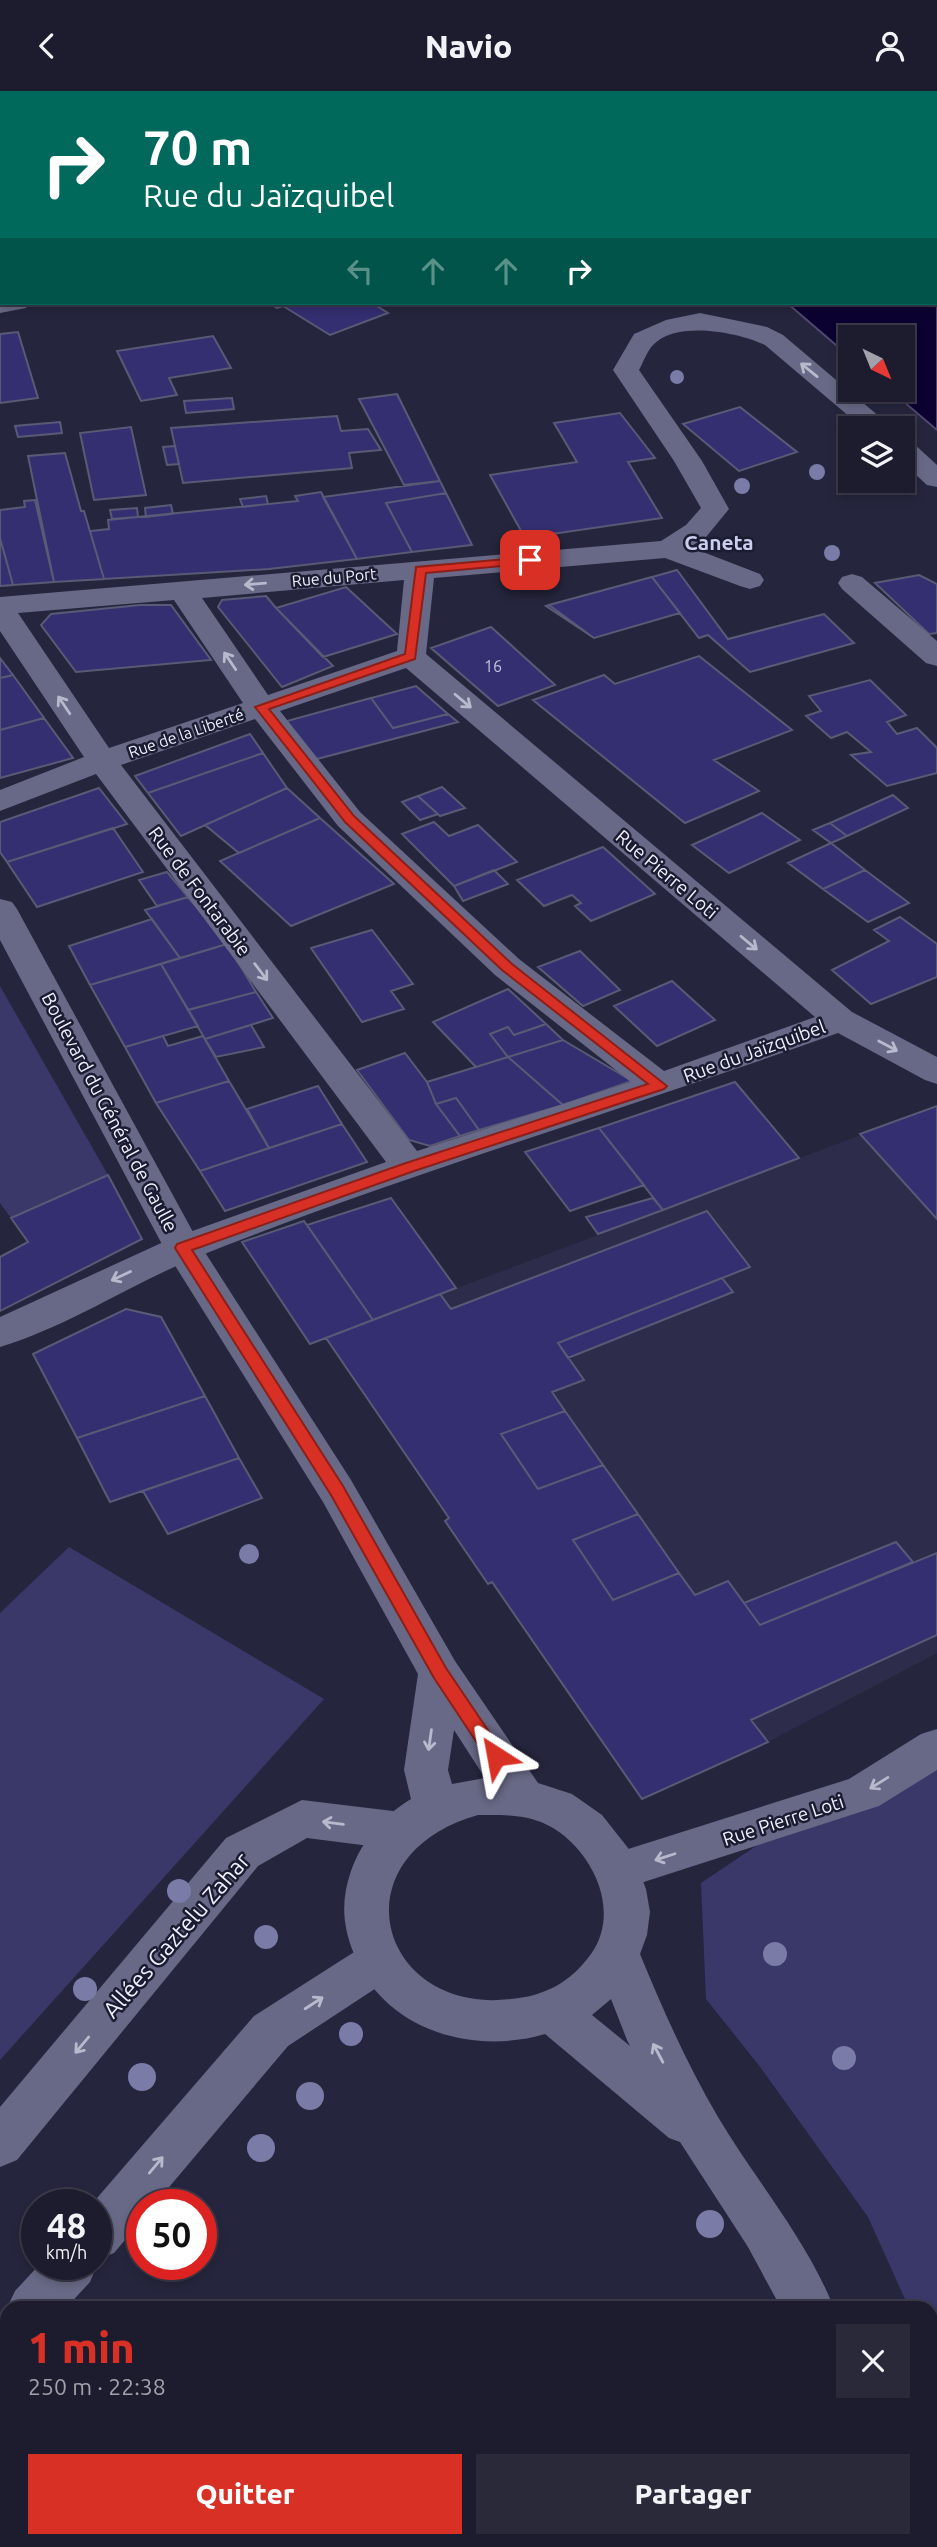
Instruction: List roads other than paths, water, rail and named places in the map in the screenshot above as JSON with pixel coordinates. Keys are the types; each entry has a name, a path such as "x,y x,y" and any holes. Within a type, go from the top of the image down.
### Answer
{"street":[{"name":"Rue du Port","path":"668,549 696,531 715,509 688,461 626,370 643,338 675,325 700,321 758,332 774,340 865,416"},
{"path":"915,460 937,479"},
{"name":"Rue du Port","path":"0,607 668,549 750,580"},
{"path":"411,656 420,570"},
{"path":"852,583 937,657"},
{"path":"182,590 261,707 349,819 507,967 659,1086"},
{"name":"Rue de Fontarabie","path":"0,607 102,761 409,1167"},
{"name":"Rue de la Liberté","path":"0,801 102,761 411,656"},
{"name":"Rue Pierre Loti","path":"411,656 840,1020 937,1072"},
{"name":"Boulevard du Général de Gaulle","path":"0,909 183,1248 337,1491 440,1673 523,1798"},
{"name":"Rue du Jaïzquibel","path":"0,1333 183,1248 409,1167 659,1086 840,1020"},
{"path":"419,1819 440,1673"},
{"name":"Rue Pierre Loti","path":"619,1871 863,1793 937,1747"},
{"path":"478,1797 523,1798 564,1812 597,1837 619,1871 628,1898 627,1928 617,1955 601,1978 580,1998 553,2012 512,2022 470,2021 433,2009 402,1989 379,1961 366,1928 365,1892 377,1859 419,1819 478,1797"},
{"name":"Allées Gaztelu Zahar","path":"0,2144 242,1852 302,1819 419,1819"},
{"path":"617,1955 651,2040 702,2135 766,2231 804,2301"},
{"path":"112,2217 271,2031 379,1961"},
{"path":"553,2012 702,2135"},
{"path":"39,2301 58,2280"}],"district":[{"name":"Caneta","path":"719,542"}]}
